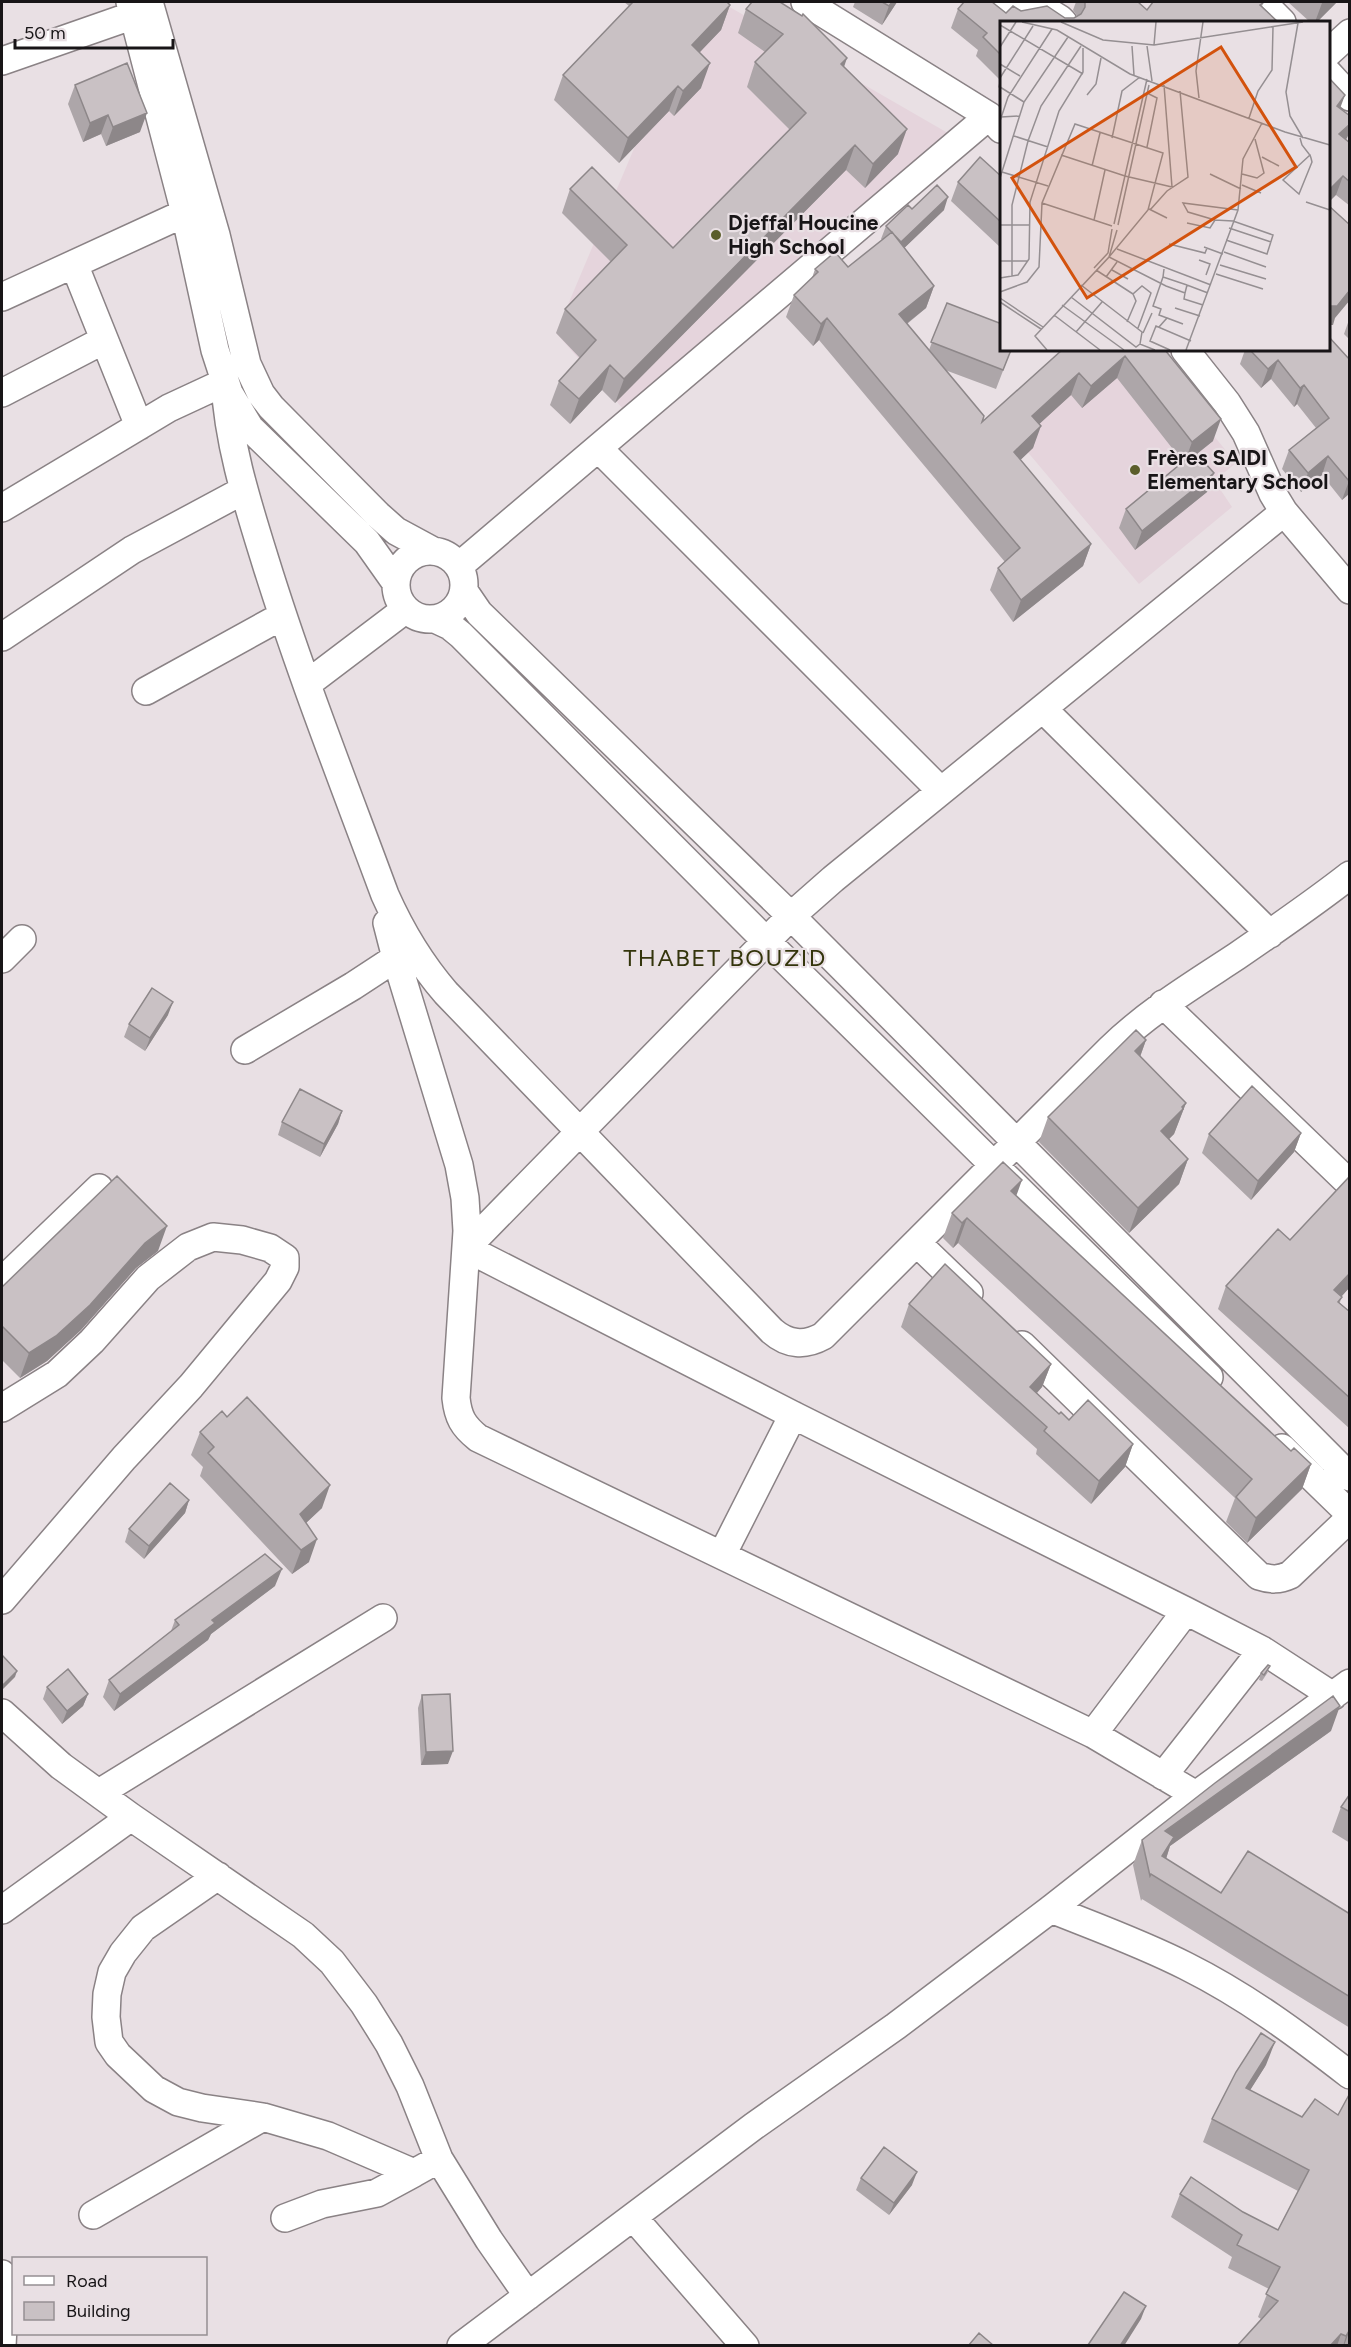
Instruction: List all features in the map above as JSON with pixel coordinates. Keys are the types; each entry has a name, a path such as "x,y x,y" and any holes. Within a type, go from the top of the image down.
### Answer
{"street":[{"path":"435,619 445,616 454,609 461,578 598,448 995,123 805,2"},
{"path":"1006,2 1018,15 1042,8 1062,21"},
{"path":"1262,2 1281,21"},
{"path":"2,61 138,6"},
{"path":"138,6 215,350 225,382 250,428 367,542 396,583"},
{"path":"138,6 216,235 252,380 271,407 396,531 448,556 479,613 791,916 1350,1477"},
{"path":"1330,52 1350,33"},
{"path":"1330,74 1350,97"},
{"path":"2,297 185,213"},
{"path":"74,264 139,426"},
{"path":"2,393 104,340"},
{"path":"1186,351 1227,403 1246,433 1284,512 1350,590"},
{"path":"2,508 169,408 225,382"},
{"path":"225,382 229,425 244,490 282,616 395,918 459,1165 465,1198 466,1248 456,1398 458,1414 465,1428 478,1438 1093,1734 1196,1795"},
{"path":"598,448 941,791"},
{"path":"2,637 132,550 244,490"},
{"path":"466,1248 791,916 1284,512"},
{"path":"434,551 424,551 408,559 398,574 396,583 398,597 405,609 419,617 435,619 461,634 765,940 1225,1392"},
{"path":"307,684 405,609"},
{"path":"146,691 282,616"},
{"path":"1043,709 1270,934"},
{"path":"404,953 582,1132 772,1331 787,1341 805,1344 823,1336 1116,1044 1163,1004 1270,934 1350,875"},
{"path":"2,958 22,939"},
{"path":"245,1050 404,953"},
{"path":"1163,1004 1350,1184"},
{"path":"2,1281 99,1188"},
{"path":"2,1408 57,1374 93,1341 148,1278 188,1247 213,1237 242,1240 270,1248 285,1258 285,1268 278,1281 198,1377 124,1458 2,1600"},
{"path":"917,1242 1259,1576 1280,1579 1290,1575 1350,1516 1266,1432"},
{"path":"461,2346 753,2126 896,2026 1051,1909 1196,1795 1341,1690 466,1248"},
{"path":"722,1555 794,1415"},
{"path":"1093,1734 1186,1611"},
{"path":"99,1793 383,1618"},
{"path":"1162,1776 1262,1650"},
{"path":"2,1713 62,1766 131,1817 303,1935 332,1962 364,2004 389,2044 410,2086 439,2159 489,2240 528,2296"},
{"path":"2,1910 131,1817"},
{"path":"218,1876 143,1928 123,1953 112,1972 107,1994 106,2017 109,2042 118,2055 154,2089 178,2102 263,2117 328,2136 414,2173"},
{"path":"1051,1909 1185,1965 1229,1989 1284,2024 1350,2075"},
{"path":"93,2215 263,2117"},
{"path":"285,2218 322,2204 377,2193 439,2159"},
{"path":"633,2217 745,2346"},
{"path":"2,2274 4,2306 2,2346"}],"shaded area":[{"name":"Djeffal Houcine High School","path":"696,2 721,2 953,136 624,410 556,333"},
{"name":"Frères SAIDI Elementary School","path":"1145,351 1236,463 1220,476 1224,482 1220,489 1232,507 1139,584 1009,430"}],"building":[{"path":"633,2 727,2 730,5 692,45 710,63 683,91 678,86 628,138 563,75"},
{"path":"752,2 780,2 802,16 803,14 847,58 841,64 907,129 873,164 855,145 624,379 610,365 579,399 559,381 596,340 565,309 627,245 570,189 592,167 673,248 806,113 755,62 783,34 746,9"},
{"path":"964,2 992,2 1006,13 1013,6 1021,11 1047,6 1065,18 1074,18 1081,14 1085,2 1138,2 1147,10 1153,2 1264,2 1260,5 1277,21 1000,21 1000,54 983,37 987,33 958,9"},
{"path":"127,63 147,113 113,127 108,115 90,123 75,85"},
{"path":"1330,79 1345,95 1337,106 1350,116 1350,124 1339,134 1350,143 1350,182 1343,176 1330,189"},
{"path":"980,157 1000,175 1000,221 958,182"},
{"path":"937,185 948,197 901,242 886,226 908,205 912,209"},
{"path":"1330,207 1350,225 1350,290 1339,306 1331,306"},
{"path":"892,232 934,286 899,314 984,416 982,422 1061,351 1166,351 1221,419 1192,442 1125,356 1091,386 1079,373 1032,416 1041,426 1014,452 1091,544 1021,600 998,568 1020,548 827,318 821,324 794,295 818,272 815,269 835,252 848,267"},
{"path":"947,303 1000,323 1000,351 1011,351 1003,370 931,342"},
{"path":"1330,338 1350,360 1349,481 1328,456 1308,473 1289,450 1329,418 1304,385 1300,388 1278,360 1268,369 1251,351 1330,351"},
{"path":"1195,452 1214,473 1142,531 1126,509"},
{"path":"152,988 173,1002 150,1038 129,1024"},
{"path":"1136,1030 1146,1040 1135,1051 1186,1103 1161,1131 1188,1159 1138,1208 1048,1117"},
{"path":"1252,1086 1301,1133 1258,1181 1209,1134"},
{"path":"300,1089 342,1111 324,1144 282,1122"},
{"path":"1003,1162 1022,1180 1011,1191 1291,1451 1294,1448 1311,1464 1256,1518 1236,1497 1252,1479 967,1218 962,1223 952,1213"},
{"path":"117,1176 167,1226 145,1243 90,1305 56,1336 29,1353 2,1326 2,1287"},
{"path":"1350,1176 1350,1273 1334,1290 1342,1297 1338,1302 1350,1312 1350,1398 1226,1286 1278,1229 1290,1240"},
{"path":"945,1264 1051,1364 1030,1387 1059,1414 1061,1412 1069,1420 1088,1400 1133,1444 1099,1481 1044,1431 1047,1427 909,1304"},
{"path":"247,1397 330,1485 300,1514 317,1539 301,1550 208,1453 214,1447 200,1432 222,1411 227,1417"},
{"path":"170,1483 189,1500 149,1546 129,1529"},
{"path":"265,1554 282,1569 212,1620 215,1623 120,1694 109,1680 179,1625 175,1620"},
{"path":"2,1655 17,1671 3,1685 2,1683"},
{"path":"1268,1665 1270,1666 1264,1675 1261,1673"},
{"path":"68,1669 88,1694 67,1711 47,1687"},
{"path":"450,1694 453,1751 426,1752 422,1695"},
{"path":"1333,1696 1340,1706 1165,1831 1174,1837 1162,1856 1221,1893 1248,1851 1350,1914 1350,1997 1151,1874 1150,1876 1142,1840"},
{"path":"1350,1794 1350,1812 1341,1807"},
{"path":"1261,2033 1275,2042 1246,2088 1302,2117 1315,2099 1338,2115 1350,2093 1350,2329 1346,2336 1341,2334 1330,2346 1237,2346 1278,2301 1266,2294 1280,2267 1237,2245 1242,2235 1180,2194 1191,2177 1243,2212 1278,2230 1309,2170 1212,2119 1236,2072"},
{"path":"884,2147 917,2172 894,2203 861,2178"},
{"path":"1124,2292 1146,2306 1120,2346 1089,2346 1088,2345"},
{"path":"979,2333 994,2346 968,2346"}],"place":[{"name":"Djeffal Houcine High School","path":"716,235"},
{"name":"Frères SAIDI Elementary School","path":"1135,470"}],"district":[{"name":"THABET BOUZID","path":"725,958"}]}
